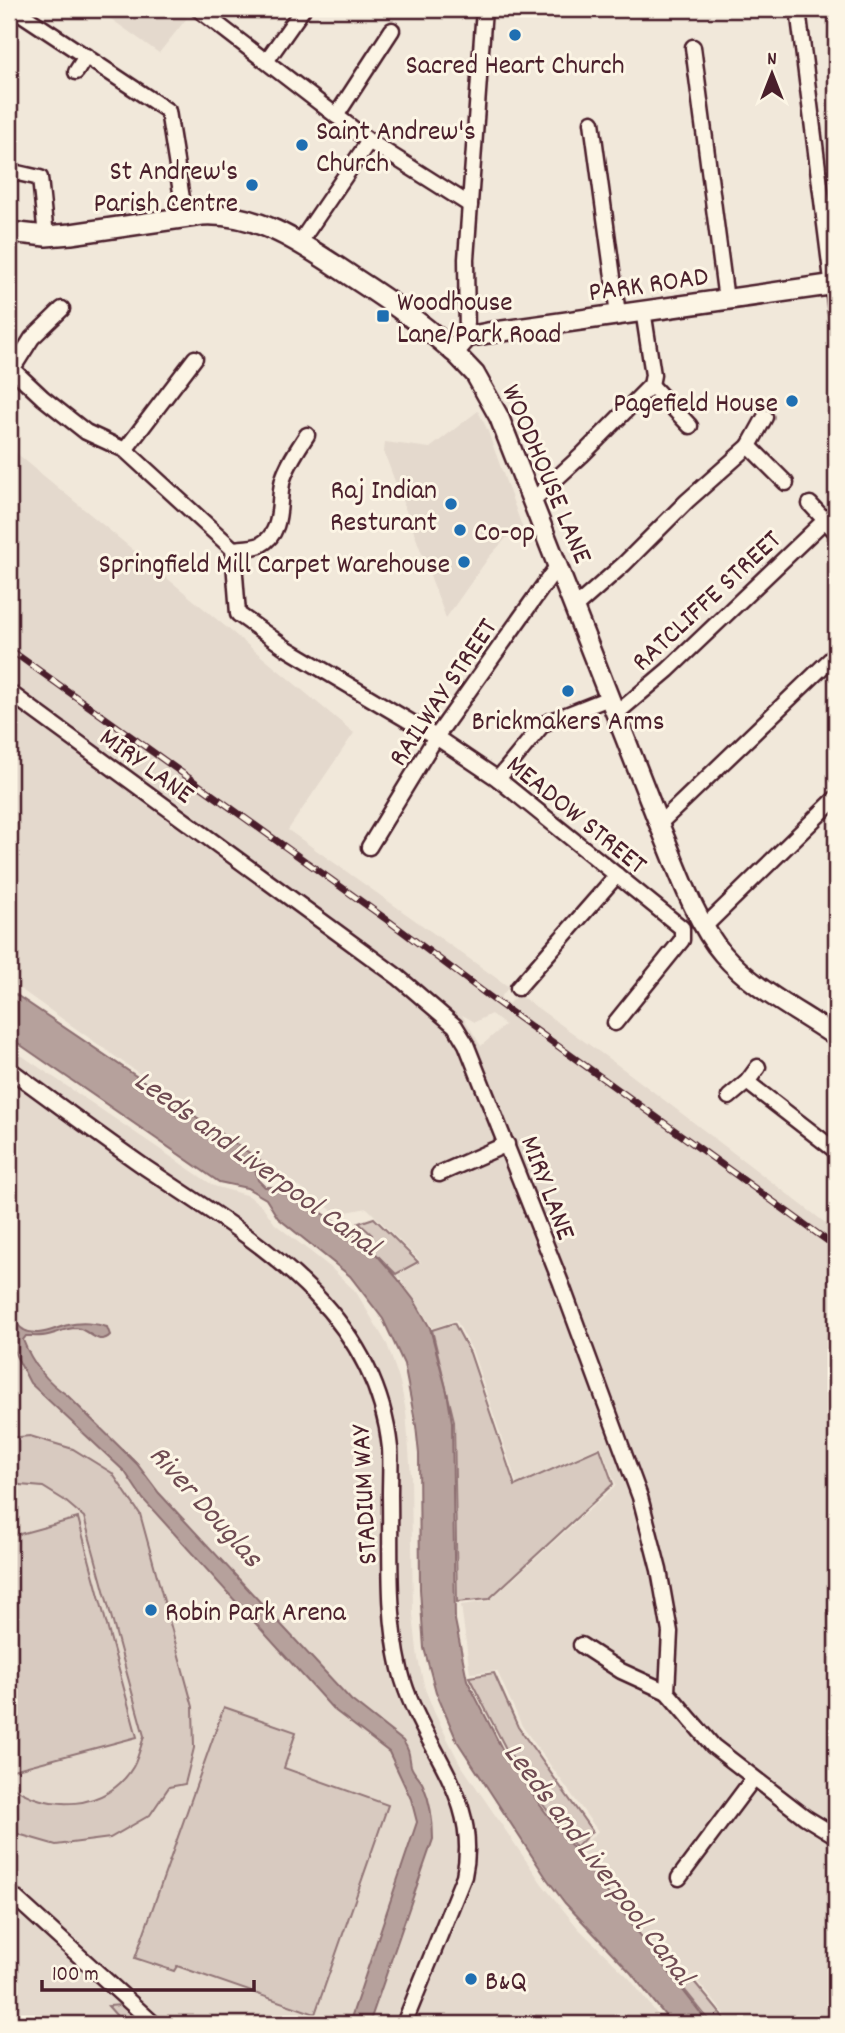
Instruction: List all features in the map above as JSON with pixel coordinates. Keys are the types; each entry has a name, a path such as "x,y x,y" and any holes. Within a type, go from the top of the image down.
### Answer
{"main road":[{"name":"WOODHOUSE LANE","path":"9,232 47,236 185,217 228,215 267,226 300,242 381,296 461,344"},
{"name":"PARK ROAD","path":"461,344 643,310 834,285"}],"street":[{"path":"14,9 168,111 185,217"},
{"path":"198,9 369,141 470,205"},
{"path":"267,60 303,9"},
{"path":"461,344 484,9"},
{"path":"798,9 836,312"},
{"path":"336,116 391,30"},
{"path":"693,47 726,300"},
{"path":"76,72 86,56"},
{"path":"592,122 618,314"},
{"path":"300,242 369,141"},
{"path":"9,171 40,178 47,236"},
{"path":"62,309 32,338 11,367 43,398 86,432 125,450 233,549 260,545 272,534 279,517 283,480 290,462 307,435"},
{"path":"533,500 651,385 653,375 643,310"},
{"name":"WOODHOUSE LANE","path":"461,344 492,404 533,500 659,824 686,890 705,926 724,955 764,988 836,1037"},
{"path":"125,450 195,358"},
{"path":"651,385 690,426"},
{"path":"574,608 749,446 765,417"},
{"path":"749,446 786,484"},
{"path":"810,504 836,532"},
{"name":"RATCLIFFE STREET","path":"498,779 543,724 613,705 668,670 825,520"},
{"name":"MEADOW STREET","path":"233,549 238,614 286,648 436,737 498,779 681,928 684,935 682,940 615,1023"},
{"name":"RAILWAY STREET","path":"369,846 436,737 558,565"},
{"path":"659,824 836,654"},
{"name":"MIRY LANE","path":"9,692 398,977 455,1026 466,1044 507,1144 594,1368 640,1497 659,1570 670,1632 667,1692"},
{"path":"705,926 836,798"},
{"path":"518,988 617,875"},
{"path":"729,1097 747,1082 758,1067"},
{"name":"STADIUM WAY","path":"9,1069 116,1147 223,1219 307,1283 346,1331 377,1393 390,1448 391,1610 398,1661 418,1720 460,1800 468,1832 464,1876 404,2024"},
{"path":"747,1082 836,1151"},
{"path":"439,1174 507,1144"},
{"path":"581,1645 621,1671 667,1692 713,1746 753,1779 836,1836"},
{"path":"679,1878 753,1779"},
{"path":"9,1892 155,2024"}],"shaded area":[{"path":"97,9 180,9 178,12 187,18 159,53"},
{"path":"478,411 524,532 510,534 489,557 446,618 384,452 385,442 430,448"},
{"path":"9,447 354,733 288,830 509,987 500,998 508,1004 518,994 626,1071 836,1231 836,2024 733,2024 693,1976 682,1986 578,1851 598,1831 522,1726 497,1671 470,1673 461,1605 489,1601 616,1485 601,1446 517,1484 472,1350 456,1320 433,1328 398,1275 421,1262 367,1208 337,1214 9,981","holes":["491,1014 505,1025 481,1046 462,1015 475,1022"]},
{"path":"9,1047 214,1186 249,1196 263,1207 275,1224 330,1267 356,1292 387,1344 400,1382 406,1411 411,1476 413,1615 418,1659 425,1689 435,1714 459,1762 542,1884 579,1929 629,1978 665,2024 9,2024"},
{"path":"374,1218 418,1262 396,1274 366,1244 372,1235 359,1223"},
{"path":"454,1323 470,1353 515,1486 600,1448 613,1484 489,1599 457,1602 454,1421 432,1330"},
{"path":"30,1436 73,1449 112,1473 140,1514 193,1707 194,1748 185,1784 169,1787 150,1815 110,1838 56,1845 18,1834 9,1828 9,1784 40,1800 75,1803 92,1799 122,1782 135,1763 144,1736 84,1517 43,1487 9,1484 9,1438"},
{"path":"78,1518 137,1737 9,1771 9,1537"},
{"path":"494,1673 518,1727 592,1831 576,1848 541,1802 505,1747 469,1677"},
{"path":"224,1707 296,1732 284,1768 388,1805 315,2014 177,1966 174,1971 135,1958"},
{"path":"692,1979 729,2024 712,2024 683,1988"},
{"path":"121,2005 142,2024 124,2024 108,2006"}],"water":[{"name":"Leeds and Liverpool Canal","path":"9,990 260,1160 255,1168 258,1180 265,1187 281,1187 346,1228 377,1255 414,1300 430,1328 452,1422 455,1620 467,1680 502,1749 540,1805 709,2024 672,2024 631,1973 565,1903 457,1741 436,1692 424,1648 416,1426 404,1364 383,1319 350,1276 278,1218 266,1199 247,1188 219,1182 9,1037"},
{"path":"9,1313 22,1329 35,1333 78,1323 107,1327 110,1335 101,1339 76,1328 45,1336 26,1336 23,1340 47,1378 137,1464 159,1493 351,1700 403,1741 407,1748 412,1769 422,1782 428,1798 433,1839 369,2024 349,2024 417,1822 411,1799 389,1752 333,1709 143,1499 125,1472 30,1383 9,1342"}],"railway":[{"path":"9,649 836,1247"}],"place":[{"name":"Sacred Heart Church","path":"515,35"},
{"name":"Saint Andrew's Church","path":"302,145"},
{"name":"St Andrew's Parish Centre","path":"252,185"},
{"name":"Woodhouse Lane/Park Road","path":"383,316"},
{"name":"Pagefield House","path":"792,401"},
{"name":"Raj Indian Resturant","path":"451,504"},
{"name":"Co-op","path":"460,530"},
{"name":"Springfield Mill Carpet Warehouse","path":"464,562"},
{"name":"Brickmakers Arms","path":"568,691"},
{"name":"Robin Park Arena","path":"151,1610"},
{"name":"B&Q","path":"471,1979"}],"water label":[{"name":"River Douglas","path":"207,1505"}]}
